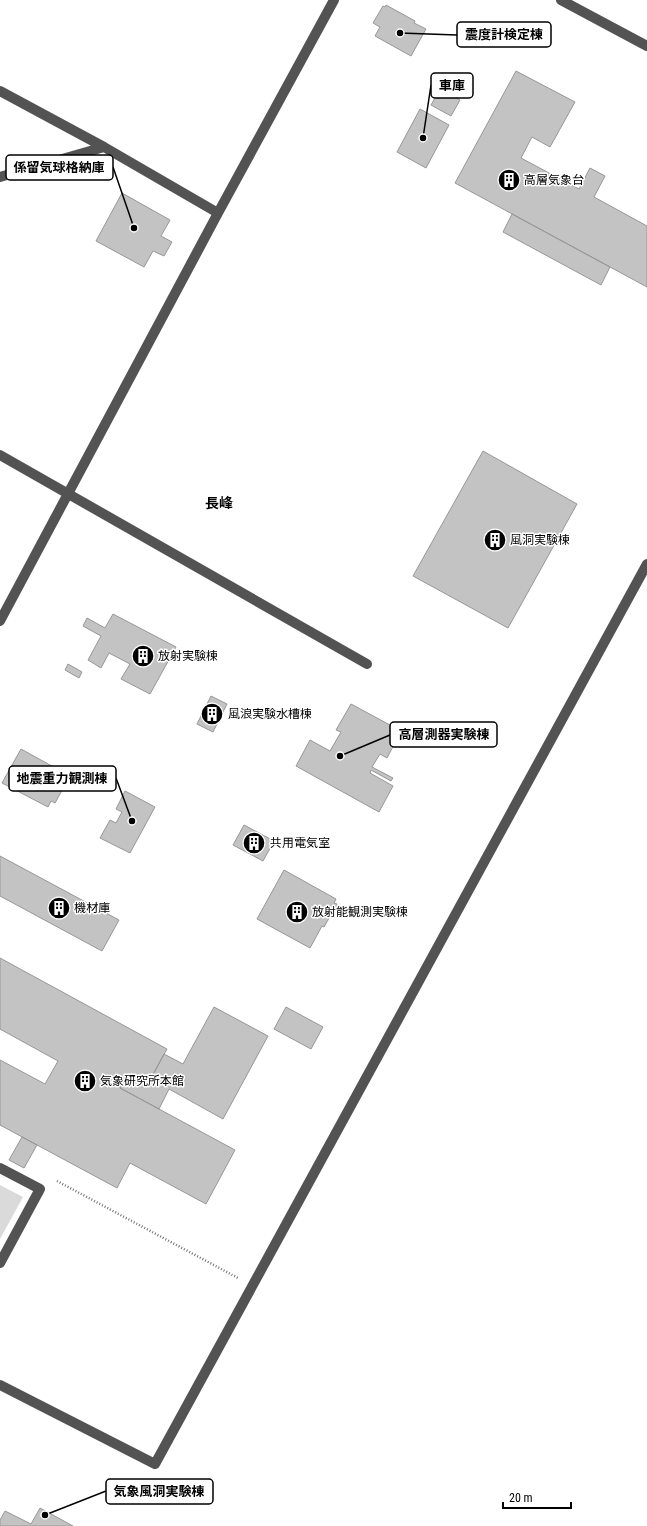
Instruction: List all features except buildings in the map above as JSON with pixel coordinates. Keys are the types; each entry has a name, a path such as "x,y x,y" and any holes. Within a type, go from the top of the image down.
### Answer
{"lane":[{"path":"0,621 218,213 334,0"},
{"path":"561,0 647,46"},
{"path":"0,91 104,147 218,213"},
{"path":"0,177 104,147"},
{"path":"0,455 367,664"},
{"path":"0,1385 155,1464 647,564"},
{"path":"0,1168 40,1189 0,1263"}],"path":[{"path":"57,1180 253,1286"}],"shaded area":[{"path":"0,1185 23,1197 0,1239"}],"place":[{"name":"震度計検定棟","path":"400,33"},
{"name":"車庫","path":"423,138"},
{"name":"高層気象台","path":"509,180"},
{"name":"係留気球格納庫","path":"134,228"},
{"name":"風洞実験棟","path":"495,540"},
{"name":"放射実験棟","path":"143,656"},
{"name":"風浪実験水槽棟","path":"212,714"},
{"name":"高層測器実験棟","path":"340,756"},
{"name":"地震重力観測棟","path":"132,821"},
{"name":"共用電気室","path":"254,843"},
{"name":"機材庫","path":"59,908"},
{"name":"放射能観測実験棟","path":"297,912"},
{"name":"気象研究所本館","path":"85,1081"},
{"name":"気象風洞実験棟","path":"45,1515"}],"district":[{"name":"長峰","path":"219,503"}]}
